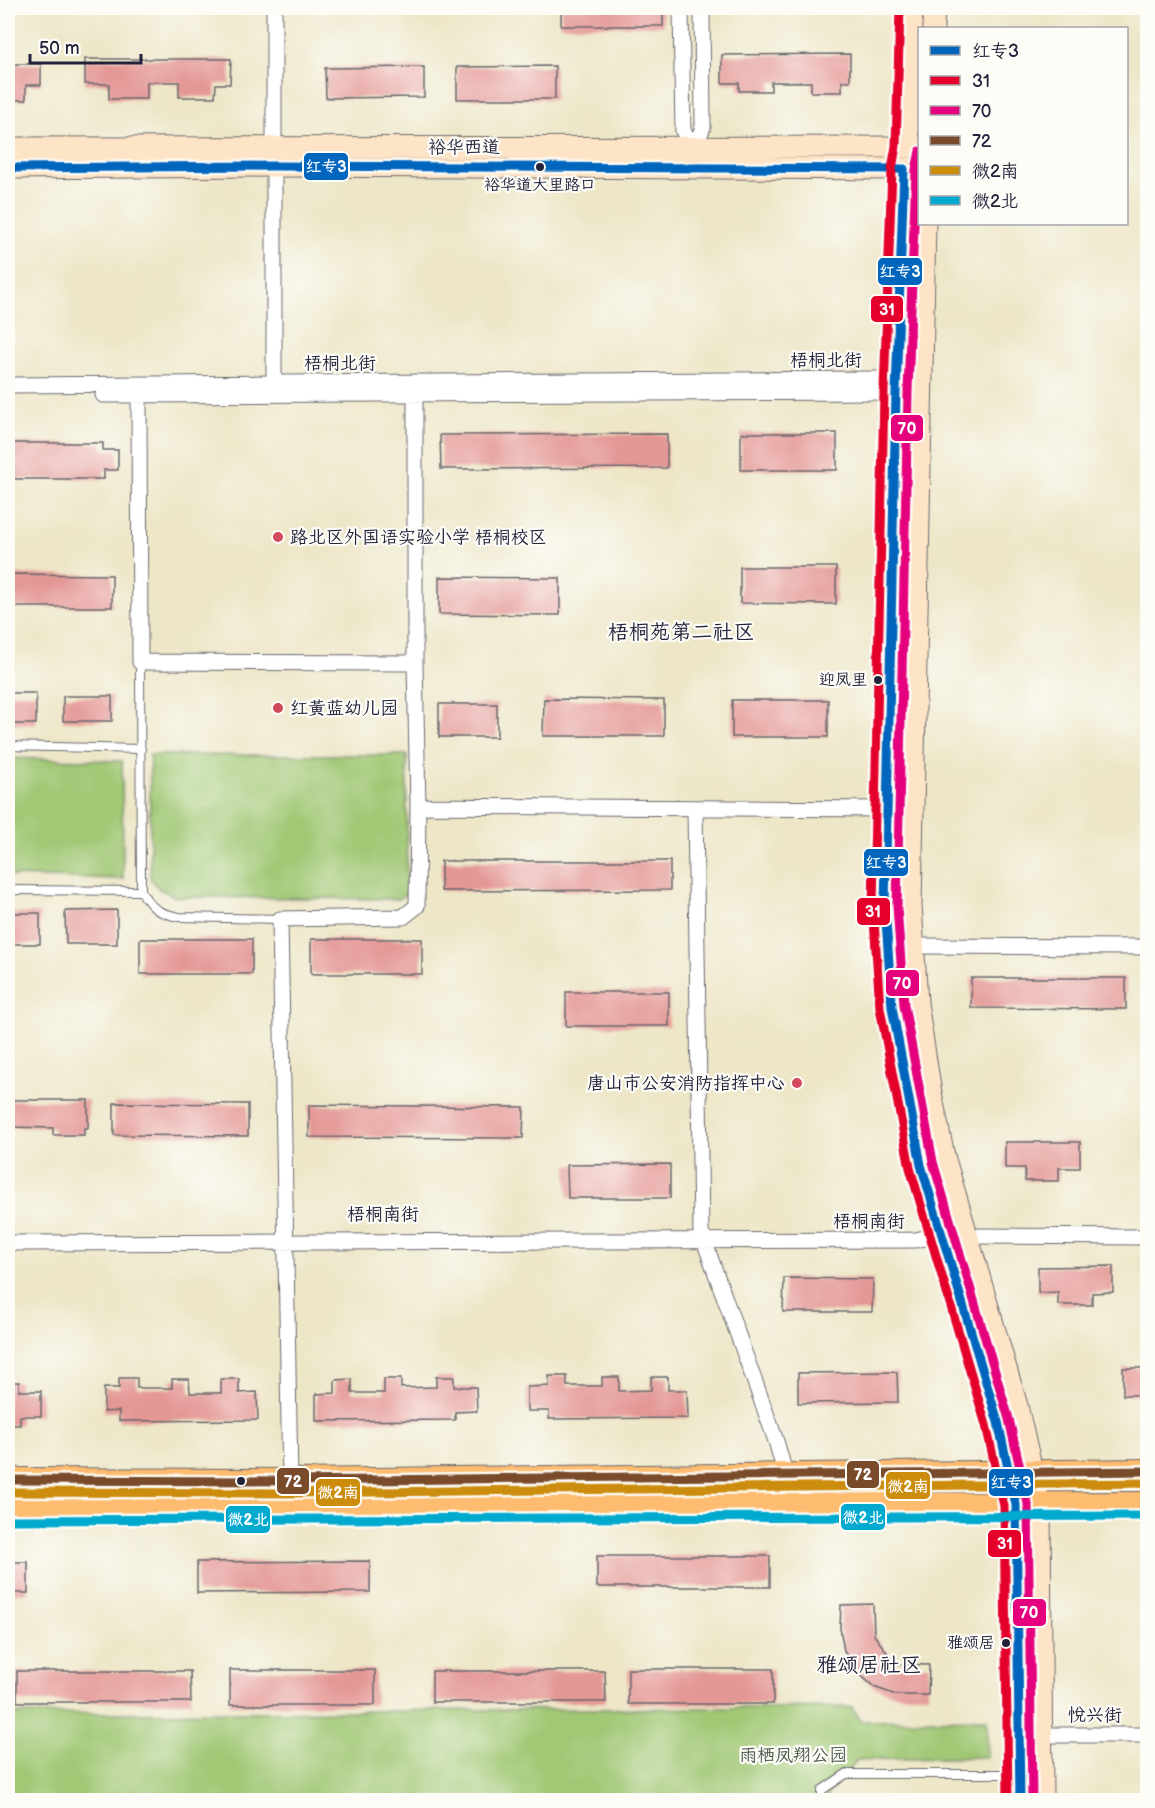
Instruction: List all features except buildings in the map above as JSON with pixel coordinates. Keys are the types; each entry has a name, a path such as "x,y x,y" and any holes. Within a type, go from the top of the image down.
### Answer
{"main road":[{"path":"912,8 914,147 896,392 885,906 892,1007 921,1165 998,1422 1016,1505 1020,1800"},
{"path":"933,27 934,8"},
{"name":"裕华西道","path":"8,168 275,157 695,147 914,147"},
{"name":"裕华西道","path":"8,148 275,157 912,170"},
{"path":"925,225 912,946 917,1002 931,1093 944,1156 1017,1406 1040,1505 1042,1800"},
{"path":"8,1480 290,1481 1148,1471"},
{"path":"290,1481 290,1508"},
{"path":"8,1508 1148,1504"}],"street":[{"path":"274,8 274,388"},
{"path":"681,8 683,131 695,147"},
{"path":"695,147 703,127 702,8"},
{"name":"梧桐北街","path":"8,385 141,389"},
{"path":"290,1481 280,919 403,917 417,906 416,387"},
{"name":"梧桐北街","path":"8,395 141,389 416,387 896,392"},
{"path":"141,389 140,662 415,663"},
{"path":"418,806 887,809"},
{"path":"695,808 702,1237 776,1441 786,1476"},
{"path":"912,946 1148,947"},
{"name":"梧桐南街","path":"8,1236 702,1237 914,1231 941,1234"},
{"path":"967,1236 1148,1237"},
{"name":"梧桐南街","path":"8,1243 286,1238"},
{"name":"悦兴街","path":"1041,1735 1148,1735"}],"lane":[{"path":"140,662 141,891 149,904 162,914 179,917 280,919"},
{"path":"8,746 141,749"},
{"path":"8,890 141,891"},
{"path":"822,1800 822,1790 846,1774 1020,1774"}],"green space":[{"path":"150,755 407,755 407,893 399,899 176,897 159,889 150,878"},
{"path":"8,758 122,761 123,879 8,876"},
{"name":"雨栖凤翔公园","path":"852,1707 861,1721 987,1719 987,1757 857,1760 828,1794 828,1800 8,1800 8,1714"}],"transit line":[{"name":"31","path":"900,8 884,392 873,906 880,1008 910,1168 986,1425 1004,1506 1008,1800"},
{"name":"70","path":"918,160 908,392 897,906 904,1005 933,1162 1009,1419 1028,1504 1032,1800"},
{"name":"红专3","path":"8,168 275,166 904,169 896,392 885,906 892,1007 921,1165 998,1422 1016,1505 1020,1800"},
{"name":"72","path":"8,1480 290,1481 1148,1471"},
{"name":"微2南","path":"8,1492 290,1493 1148,1483"},
{"name":"微2北","path":"8,1520 1148,1516"}],"place":[{"name":"裕华道大里路口","path":"540,167"},
{"name":"路北区外国语实验小学 梧桐校区","path":"278,537"},
{"name":"迎凤里","path":"878,680"},
{"name":"红黄蓝幼儿园","path":"278,708"},
{"name":"唐山市公安消防指挥中心","path":"797,1083"},
{"name":"雅颂居","path":"1006,1643"}],"district":[{"name":"梧桐苑第二社区","path":"681,632"},
{"name":"雅颂居社区","path":"869,1665"}]}
